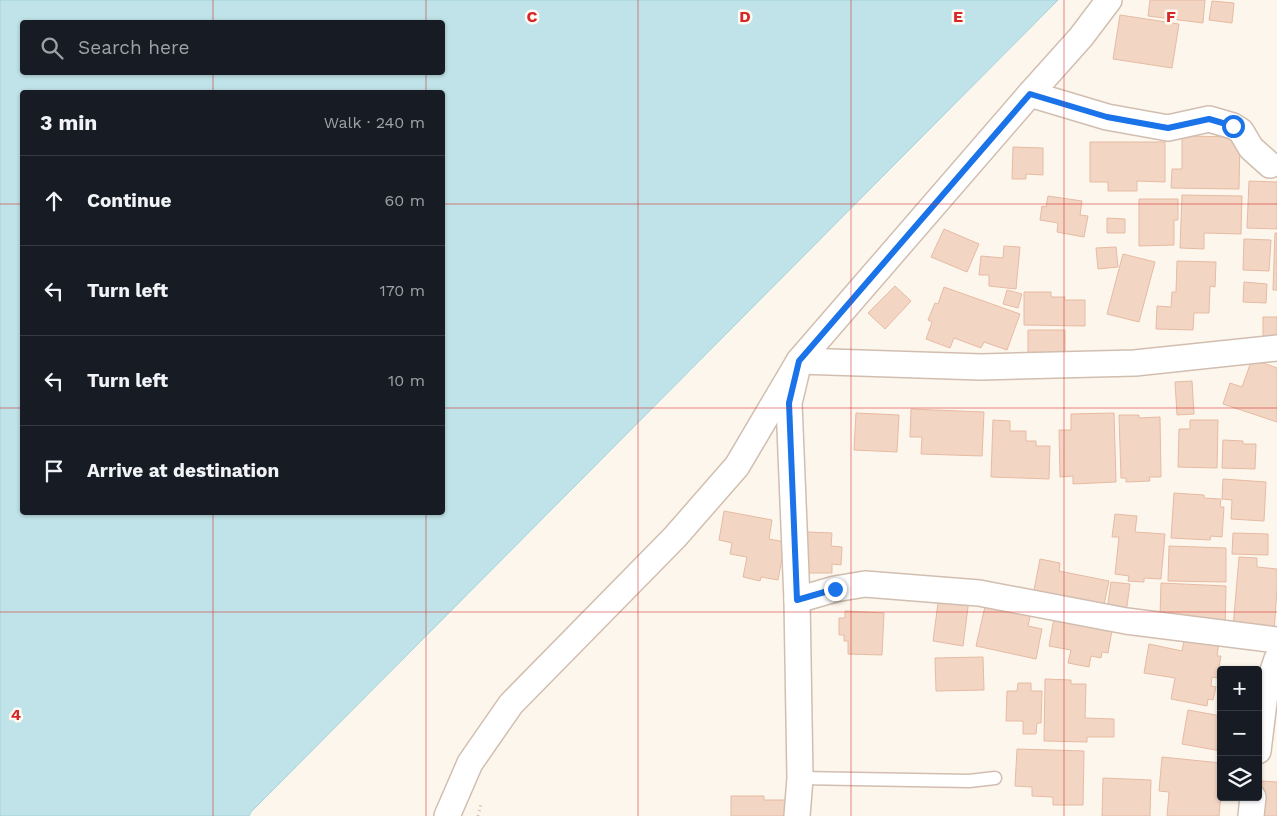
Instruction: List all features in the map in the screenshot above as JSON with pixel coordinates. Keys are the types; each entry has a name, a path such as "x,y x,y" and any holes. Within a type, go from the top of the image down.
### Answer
{"street":[{"path":"447,816 470,763 511,704 675,537 738,466 799,361 1081,37 1109,0"},
{"path":"1030,94 1107,117 1168,128 1209,119 1233,126 1241,131 1251,148 1270,165"},
{"path":"799,361 981,367 1135,363 1277,348"},
{"path":"797,816 800,778 797,600 789,403 799,361"},
{"path":"797,600 835,589 865,584 979,593 1126,621 1277,640"},
{"path":"1262,718 1265,694 1277,659"},
{"path":"1251,816 1253,801"}],"lane":[{"path":"800,778 969,781 995,778"}],"water":[{"path":"0,0 1058,0 251,812 249,816 0,816"}],"building":[{"path":"1150,0 1205,0 1203,23 1148,16"},
{"path":"1212,1 1234,3 1232,23 1209,20"},
{"path":"1120,15 1179,24 1172,68 1113,59"},
{"path":"1182,136 1240,137 1239,189 1171,188 1172,169 1182,169"},
{"path":"1090,142 1165,142 1165,182 1137,181 1137,191 1108,191 1108,182 1090,182"},
{"path":"1013,147 1043,148 1043,175 1026,174 1026,179 1012,179"},
{"path":"1249,181 1277,182 1277,229 1247,228"},
{"path":"1182,195 1242,196 1241,234 1204,233 1204,249 1180,248"},
{"path":"1048,196 1082,201 1080,215 1088,216 1084,237 1057,232 1058,223 1040,220 1042,206 1046,207"},
{"path":"1139,199 1178,199 1178,220 1174,220 1174,245 1139,246"},
{"path":"1107,218 1125,219 1125,233 1107,233"},
{"path":"944,229 979,244 967,272 931,257"},
{"path":"1275,233 1277,233 1277,290 1273,290"},
{"path":"1244,239 1271,240 1269,271 1243,270"},
{"path":"1004,246 1020,247 1016,289 989,286 989,275 979,275 981,256 1003,258"},
{"path":"1116,247 1118,267 1098,269 1096,248"},
{"path":"1123,254 1155,262 1139,322 1107,314"},
{"path":"1177,261 1216,262 1215,287 1210,286 1209,313 1194,313 1193,330 1156,329 1157,306 1171,307 1172,292 1176,292"},
{"path":"1244,282 1267,284 1266,303 1243,302"},
{"path":"895,286 911,301 885,329 868,313"},
{"path":"944,287 1020,314 1007,350 984,342 981,348 954,338 950,348 926,339 932,322 928,320 935,303 938,304"},
{"path":"1007,290 1022,294 1018,308 1003,304"},
{"path":"1024,292 1051,292 1051,297 1065,297 1064,300 1085,300 1085,326 1024,325"},
{"path":"1263,317 1277,317 1277,338 1263,338"},
{"path":"1028,330 1065,330 1065,360 1028,359"},
{"path":"1252,359 1277,368 1277,422 1223,404 1230,383 1242,387"},
{"path":"1192,381 1194,414 1177,415 1175,382"},
{"path":"911,409 984,412 982,456 921,454 922,437 910,437"},
{"path":"856,413 899,415 897,452 854,450"},
{"path":"1114,413 1116,482 1073,484 1073,476 1060,477 1059,430 1071,430 1071,414"},
{"path":"1119,415 1139,415 1139,418 1160,417 1161,477 1149,477 1150,481 1126,482 1126,478 1121,478"},
{"path":"993,420 1010,421 1010,431 1026,431 1026,441 1036,441 1036,446 1050,446 1049,479 991,477"},
{"path":"1190,420 1218,420 1217,468 1178,467 1179,429 1190,429"},
{"path":"1223,440 1243,441 1243,444 1256,444 1255,469 1222,468"},
{"path":"1223,479 1266,482 1264,521 1231,519 1232,500 1222,499"},
{"path":"1174,493 1204,495 1204,498 1221,499 1220,507 1224,507 1222,537 1211,536 1210,540 1171,538"},
{"path":"724,511 772,520 769,539 785,542 778,580 761,577 760,581 743,577 747,557 730,554 732,543 719,540"},
{"path":"1115,514 1137,516 1135,532 1165,534 1161,579 1144,578 1144,582 1128,581 1129,576 1115,574 1119,537 1112,537"},
{"path":"807,532 832,533 831,546 842,547 841,565 832,564 832,573 806,573"},
{"path":"1233,533 1268,534 1268,555 1232,554"},
{"path":"1169,546 1226,548 1226,582 1168,581"},
{"path":"1239,557 1257,558 1257,567 1277,569 1274,631 1233,628"},
{"path":"1040,559 1060,563 1059,571 1109,581 1103,609 1033,595"},
{"path":"1111,582 1130,584 1126,613 1107,610"},
{"path":"1161,583 1226,586 1225,629 1160,617"},
{"path":"939,595 969,599 963,646 933,641"},
{"path":"986,602 1031,612 1028,626 1042,629 1036,659 976,646"},
{"path":"845,611 884,613 882,655 848,654 848,641 844,641 844,635 839,635 839,618 845,618"},
{"path":"1054,618 1112,630 1108,653 1102,652 1101,658 1091,656 1089,667 1068,663 1071,650 1049,646"},
{"path":"1185,635 1219,642 1217,656 1221,656 1219,666 1217,666 1217,678 1212,677 1211,686 1216,687 1213,700 1208,699 1207,706 1171,699 1175,678 1144,673 1149,644 1182,651"},
{"path":"983,657 984,690 936,691 935,658"},
{"path":"1045,679 1071,680 1071,684 1086,684 1085,718 1114,719 1114,737 1087,737 1087,742 1044,741"},
{"path":"1018,683 1031,683 1031,691 1042,691 1041,723 1037,723 1036,734 1023,734 1023,721 1006,721 1007,691 1017,691"},
{"path":"1188,710 1217,715 1217,750 1182,744"},
{"path":"1017,749 1084,751 1083,805 1053,805 1053,797 1032,796 1032,787 1015,786"},
{"path":"1162,757 1217,763 1217,801 1220,801 1219,816 1167,816 1169,792 1159,791"},
{"path":"1103,778 1151,780 1150,816 1102,816"},
{"path":"1262,781 1277,782 1277,816 1258,816 1260,801 1262,801"},
{"path":"731,796 764,796 764,800 788,800 788,816 731,816"}],"route":[{"path":"835,589 797,600 789,403 799,361 1030,94 1107,117 1168,128 1209,119 1233,126"}]}
